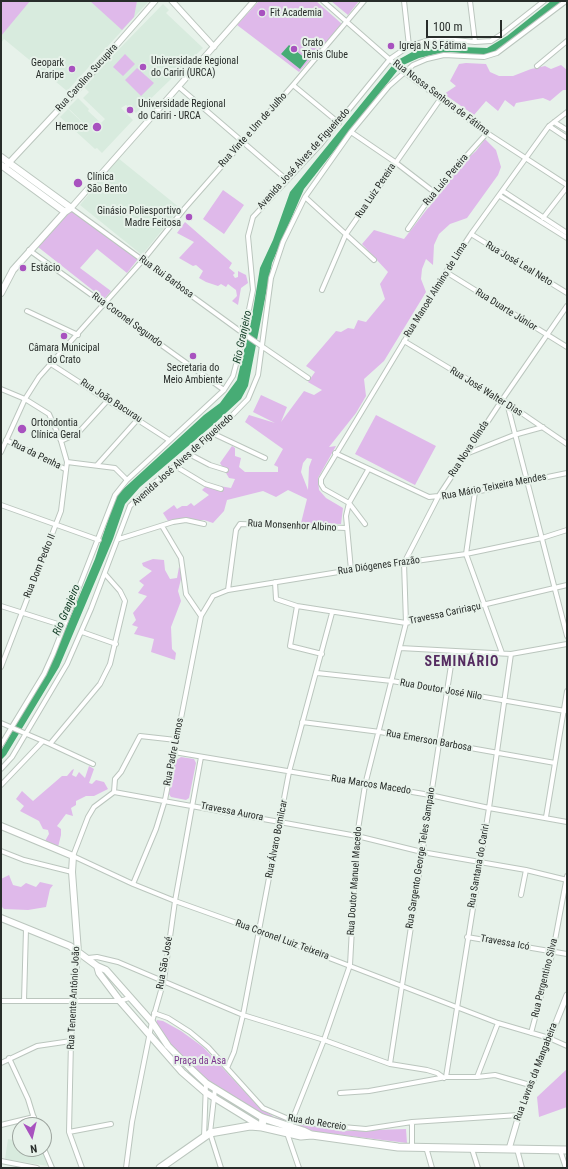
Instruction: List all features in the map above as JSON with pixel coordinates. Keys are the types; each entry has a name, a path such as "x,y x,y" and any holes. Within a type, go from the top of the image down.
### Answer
{"highway":[{"path":"262,1126 263,1118 312,1135 398,1147 412,1146 472,1149 563,1150"},
{"path":"160,1168 167,1166 207,1135 237,1127 289,1127"}],"main road":[{"path":"1,156 68,210"},
{"path":"2,167 68,210"},
{"path":"1,294 10,275 29,250 68,210"},
{"name":"Rua Coronel Luiz Teixeira","path":"1,826 73,856"},
{"name":"Rua Tenente Antônio João","path":"73,856 72,872 78,952"},
{"path":"1,918 70,946 97,966 106,970 129,998 152,1022 168,1046 206,1083 263,1118"},
{"path":"97,966 99,972 120,1001 182,1072 205,1092 262,1126"}],"street":[{"path":"172,1 214,47"},
{"path":"68,210 254,1"},
{"name":"Rua Nossa Senhora de Fátima","path":"323,1 403,71 486,133 567,186"},
{"name":"Rua Vinte e Um de Julho","path":"1,452 25,399 34,384 78,335 103,303 143,260 185,208 293,85 364,1"},
{"path":"404,1 409,46 439,39 475,42 491,41 544,1"},
{"path":"470,1 475,42"},
{"name":"Rua Carolino Sucupira","path":"2,167 10,163 77,90 153,2"},
{"path":"565,2 567,8"},
{"name":"Avenida José Alves de Figueiredo","path":"1,769 12,757 56,685 82,632 119,539 130,506 214,434 248,399 258,375 271,278 283,242 305,197 351,132 388,86 403,71 419,62 435,57 455,55 484,56 497,53 565,2"},
{"path":"537,66 567,41"},
{"name":"Avenida José Alves de Figueiredo","path":"1,745 44,674 99,540 111,503 127,480 224,390 233,376 244,334 253,290 248,236 250,222 256,213 339,123 391,60 409,46"},
{"path":"293,85 339,123"},
{"path":"179,87 287,180"},
{"name":"Rua Luiz Pereira","path":"322,290 346,234 441,98"},
{"name":"Rua Manoel Almino de Lima","path":"350,502 324,489 321,479 446,272 471,234 526,160 549,126 567,112"},
{"path":"554,122 566,128"},
{"path":"549,126 567,138"},
{"path":"558,131 566,128"},
{"path":"351,132 395,162 434,192"},
{"name":"Rua Luís Pereira","path":"408,229 434,192 486,133"},
{"path":"543,219 567,186"},
{"path":"503,191 566,234"},
{"path":"500,196 543,219"},
{"path":"305,197 374,260"},
{"name":"Rua Rui Barbosa","path":"68,210 143,260 244,334 308,378"},
{"name":"Rua José Leal Neto","path":"471,234 567,293"},
{"name":"Rua Coronel Segundo","path":"29,250 224,390"},
{"name":"Rua Duarte Júnior","path":"446,272 567,347"},
{"name":"Rua Nova Olinda","path":"404,563 438,497 502,400 567,306"},
{"path":"27,310 78,335"},
{"name":"Rua José Walter Dias","path":"404,341 507,403 567,444"},
{"name":"Rua João Bacurau","path":"51,364 169,440"},
{"path":"1,389 25,399 49,414 61,441 67,462"},
{"path":"61,441 78,433 108,400"},
{"path":"507,403 514,435 567,636"},
{"path":"97,465 138,419"},
{"path":"466,454 514,435 542,427"},
{"path":"214,434 265,458"},
{"name":"Rua da Penha","path":"6,440 65,469"},
{"name":"Rua Mário Teixeira Mendes","path":"336,453 368,470 423,495 438,497 476,492 567,473"},
{"path":"189,454 210,465 226,470"},
{"name":"Rua da Penha","path":"67,462 115,468 127,480"},
{"name":"Rua Dom Pedro II","path":"1,668 61,511 67,462"},
{"path":"175,466 205,484 221,488"},
{"path":"351,570 346,516 350,502 368,470"},
{"path":"476,492 466,554 502,653"},
{"path":"350,502 365,524"},
{"path":"1,505 99,540"},
{"path":"119,539 186,520 204,524"},
{"name":"Rua Monsenhor Albino","path":"228,590 235,533 238,525 246,523 346,528"},
{"path":"162,526 181,558 186,594 201,616"},
{"name":"Rua Diógenes Frazão","path":"201,616 213,596 228,590 351,570 466,554 542,538 567,530"},
{"name":"Rua Doutor Manuel Macedo","path":"289,1127 324,1040 350,965 357,836 365,784 380,732 406,623 404,563"},
{"path":"50,744 100,684 110,664 116,644 125,601 120,591 105,574"},
{"name":"Travessa Caririaçu","path":"275,582 277,600 297,606 406,623 484,606 567,585"},
{"path":"1,606 64,626"},
{"path":"297,606 290,646 293,648 322,654"},
{"name":"Rua Álvaro Bomilcar","path":"227,1068 234,1052 243,1015 281,822 289,772 317,673 332,612"},
{"name":"Rua Padre Lemos","path":"133,884 156,829 165,800 201,616"},
{"path":"82,632 116,644"},
{"path":"400,648 511,654 567,644"},
{"name":"Rua Sargento George Teles Sampaio","path":"390,1064 453,652"},
{"name":"Rua Santana do Cariri","path":"445,1078 489,808 511,654"},
{"name":"Rua Doutor José Nilo","path":"317,673 392,681 565,711"},
{"path":"546,818 567,692"},
{"name":"Rua Emerson Barbosa","path":"302,722 380,732 555,763"},
{"path":"1,723 93,764"},
{"path":"114,792 115,779 121,772 140,736 176,740"},
{"path":"1,785 43,741"},
{"name":"Rua Marcos Macedo","path":"174,752 430,795 489,808 567,822"},
{"name":"Rua São José","path":"126,1168 132,1122 152,1022 164,980 175,901 201,757"},
{"name":"Travessa Aurora","path":"114,792 193,805 357,836 422,852 567,878"},
{"name":"Rua Tenente Antônio João","path":"73,856 88,817 94,807 114,792"},
{"path":"1,850 24,860 72,872"},
{"name":"Rua Coronel Luiz Teixeira","path":"73,856 133,884 175,901 350,965 498,1022 549,1038 567,1046"},
{"path":"521,895 526,870"},
{"name":"Rua Pergentino Silva","path":"531,1033 553,951 567,878"},
{"path":"24,1001 26,929"},
{"name":"Travessa Icó","path":"467,937 567,954"},
{"name":"Rua Tenente Antônio João","path":"78,952 74,1000 69,1132 82,1168"},
{"path":"88,958 97,957 118,962 164,980 243,1015 324,1040 390,1064 427,1070 437,1073 445,1078"},
{"name":"Rua Lavras da Mangabeira","path":"509,1149 530,1085 567,995"},
{"path":"1,1001 120,1001 129,998"},
{"name":"Rua do Recreio","path":"154,1014 168,1018 190,1032 227,1068 263,1108 289,1127 331,1126 366,1129 412,1122 519,1115"},
{"path":"477,1077 498,1022"},
{"path":"1,1063 37,1046 72,1041"},
{"path":"9,1058 28,1099 34,1117"},
{"path":"340,1093 369,1091 445,1078 495,1075 530,1085"},
{"path":"206,1083 207,1135 221,1168"},
{"path":"207,1135 215,1089"},
{"path":"1,1125 12,1122"},
{"path":"412,1122 412,1146"},
{"path":"69,1132 111,1124"},
{"path":"289,1127 299,1168"},
{"path":"426,1147 432,1168"},
{"path":"472,1149 478,1168"},
{"path":"517,1149 522,1168"},
{"path":"563,1150 566,1168"},
{"path":"47,1157 52,1168"},
{"path":"1,1161 38,1168"}],"shaded area":[{"path":"1,1 149,1 67,91 4,39 1,43"},
{"path":"551,1 562,1 523,33 491,54 481,55 450,52 419,58 401,66 304,189 272,263 248,386 241,399 140,487 125,504 113,539 59,667 6,755 1,760 1,751 51,663 95,559 115,499 120,492 204,415 220,403 237,380 252,316 260,268 273,240 290,192 396,61 414,51 435,46 487,48 507,36"},
{"name":"Universidade Regional do Cariri (URCA)","path":"163,4 169,10 166,13 203,48 136,113 126,105 121,108 133,120 102,153 97,148 95,149 60,117 68,109 96,135 68,108 78,98 89,109 88,111 101,123 105,119 83,98 89,92 83,86"},
{"path":"289,45 307,60 300,69 281,54"},
{"path":"118,158 180,208 142,255 80,205"},
{"path":"8,1139 12,1140 12,1157 44,1157 48,1166 5,1159"}],"green space":[{"path":"1,1 30,1 1,36"},
{"path":"90,1 137,1 134,17 122,30"},
{"name":"Crato Tênis Clube","path":"259,1 316,1 342,24 299,72 237,25"},
{"path":"331,1 359,1 348,15"},
{"path":"125,54 135,64 123,76 113,67"},
{"path":"459,64 486,64 490,72 499,76 513,76 531,69 545,66 551,69 561,65 567,70 567,90 563,90 550,101 543,98 516,103 514,107 505,100 498,111 486,101 474,115 444,94 456,86 450,81"},
{"path":"137,68 154,83 141,96 125,80"},
{"path":"485,139 496,150 501,167 498,175 467,218 450,224 439,234 434,245 433,265 426,259 422,269 421,279 426,292 384,361 364,379 366,396 356,413 329,447 336,446 318,478 319,490 326,498 343,508 341,524 301,523 307,499 288,490 276,497 263,491 227,500 224,511 213,523 204,520 168,521 163,513 174,505 177,509 191,503 194,506 209,495 202,490 208,484 231,488 235,479 229,478 220,463 232,446 235,448 235,456 241,458 239,467 245,472 278,472 278,467 274,465 283,449 245,422 249,415 275,423 253,412 261,395 287,407 281,422 304,391 314,395 322,390 308,382 315,372 306,366 336,331 341,332 348,328 354,329 358,320 366,322 385,299 380,284 388,272 362,244 374,230 404,239 466,160 476,151","holes":["307,458 312,459 309,467 308,490 301,472 303,463"]},
{"path":"223,190 244,205 224,234 203,219"},
{"path":"71,210 138,259 127,273 97,249 80,268 111,291 104,299 38,247"},
{"path":"185,222 232,263 229,268 235,273 233,275 235,278 238,277 238,271 246,275 248,283 241,288 238,305 232,301 237,296 236,290 228,284 226,287 221,284 218,286 206,282 199,278 203,271 196,265 193,266 179,258 194,242 177,233"},
{"path":"376,415 436,446 415,485 355,454"},
{"path":"153,559 164,560 165,570 170,579 177,578 179,567 183,571 178,591 181,601 171,627 172,649 176,653 175,660 151,652 154,639 134,634 138,627 132,625 136,620 133,613 147,596 138,593 144,585 139,581 152,571 143,566 142,563"},
{"path":"181,757 194,759 196,763 189,798 186,800 171,797 169,794 176,760"},
{"path":"89,766 94,769 89,783 92,784 96,780 104,782 108,789 94,796 86,796 76,801 76,805 71,808 73,816 66,814 57,826 61,829 58,847 45,841 49,834 48,830 43,829 39,821 20,811 24,806 16,799 22,791 33,801 62,776 67,776 74,769 72,775 76,777 79,772 85,778"},
{"path":"9,875 13,885 21,887 26,883 36,887 40,882 53,885 50,889 46,907 28,910 4,909 1,906 1,879"},
{"name":"Praça da Asa","path":"157,1020 163,1021 181,1031 203,1047 258,1106 274,1117 284,1119 282,1123 266,1118 213,1087 192,1069 155,1027"},
{"path":"567,1069 567,1107 539,1117 537,1097"},
{"path":"294,1124 345,1131 406,1129 407,1143 318,1132 293,1127"}],"place":[{"name":"Fit Academia","path":"262,13"},
{"name":"Igreja N S Fátima","path":"391,46"},
{"name":"Crato Tênis Clube","path":"294,49"},
{"name":"Universidade Regional do Cariri (URCA)","path":"143,67"},
{"name":"Geopark Araripe","path":"72,69"},
{"name":"Universidade Regional do Cariri - URCA","path":"130,110"},
{"name":"Hemoce","path":"97,127"},
{"name":"Clínica São Bento","path":"78,183"},
{"name":"Ginásio Poliesportivo Madre Feitosa","path":"189,217"},
{"name":"Estácio","path":"23,268"},
{"name":"Câmara Municipal do Crato","path":"64,336"},
{"name":"Secretaria do Meio Ambiente","path":"193,356"},
{"name":"Ortondontia Clínica Geral","path":"22,429"}],"district":[{"name":"SEMINÁRIO","path":"462,662"}],"water label":[{"name":"Rio Granjeiro","path":"243,337"},
{"name":"Rio Granjeiro","path":"67,610"}]}
